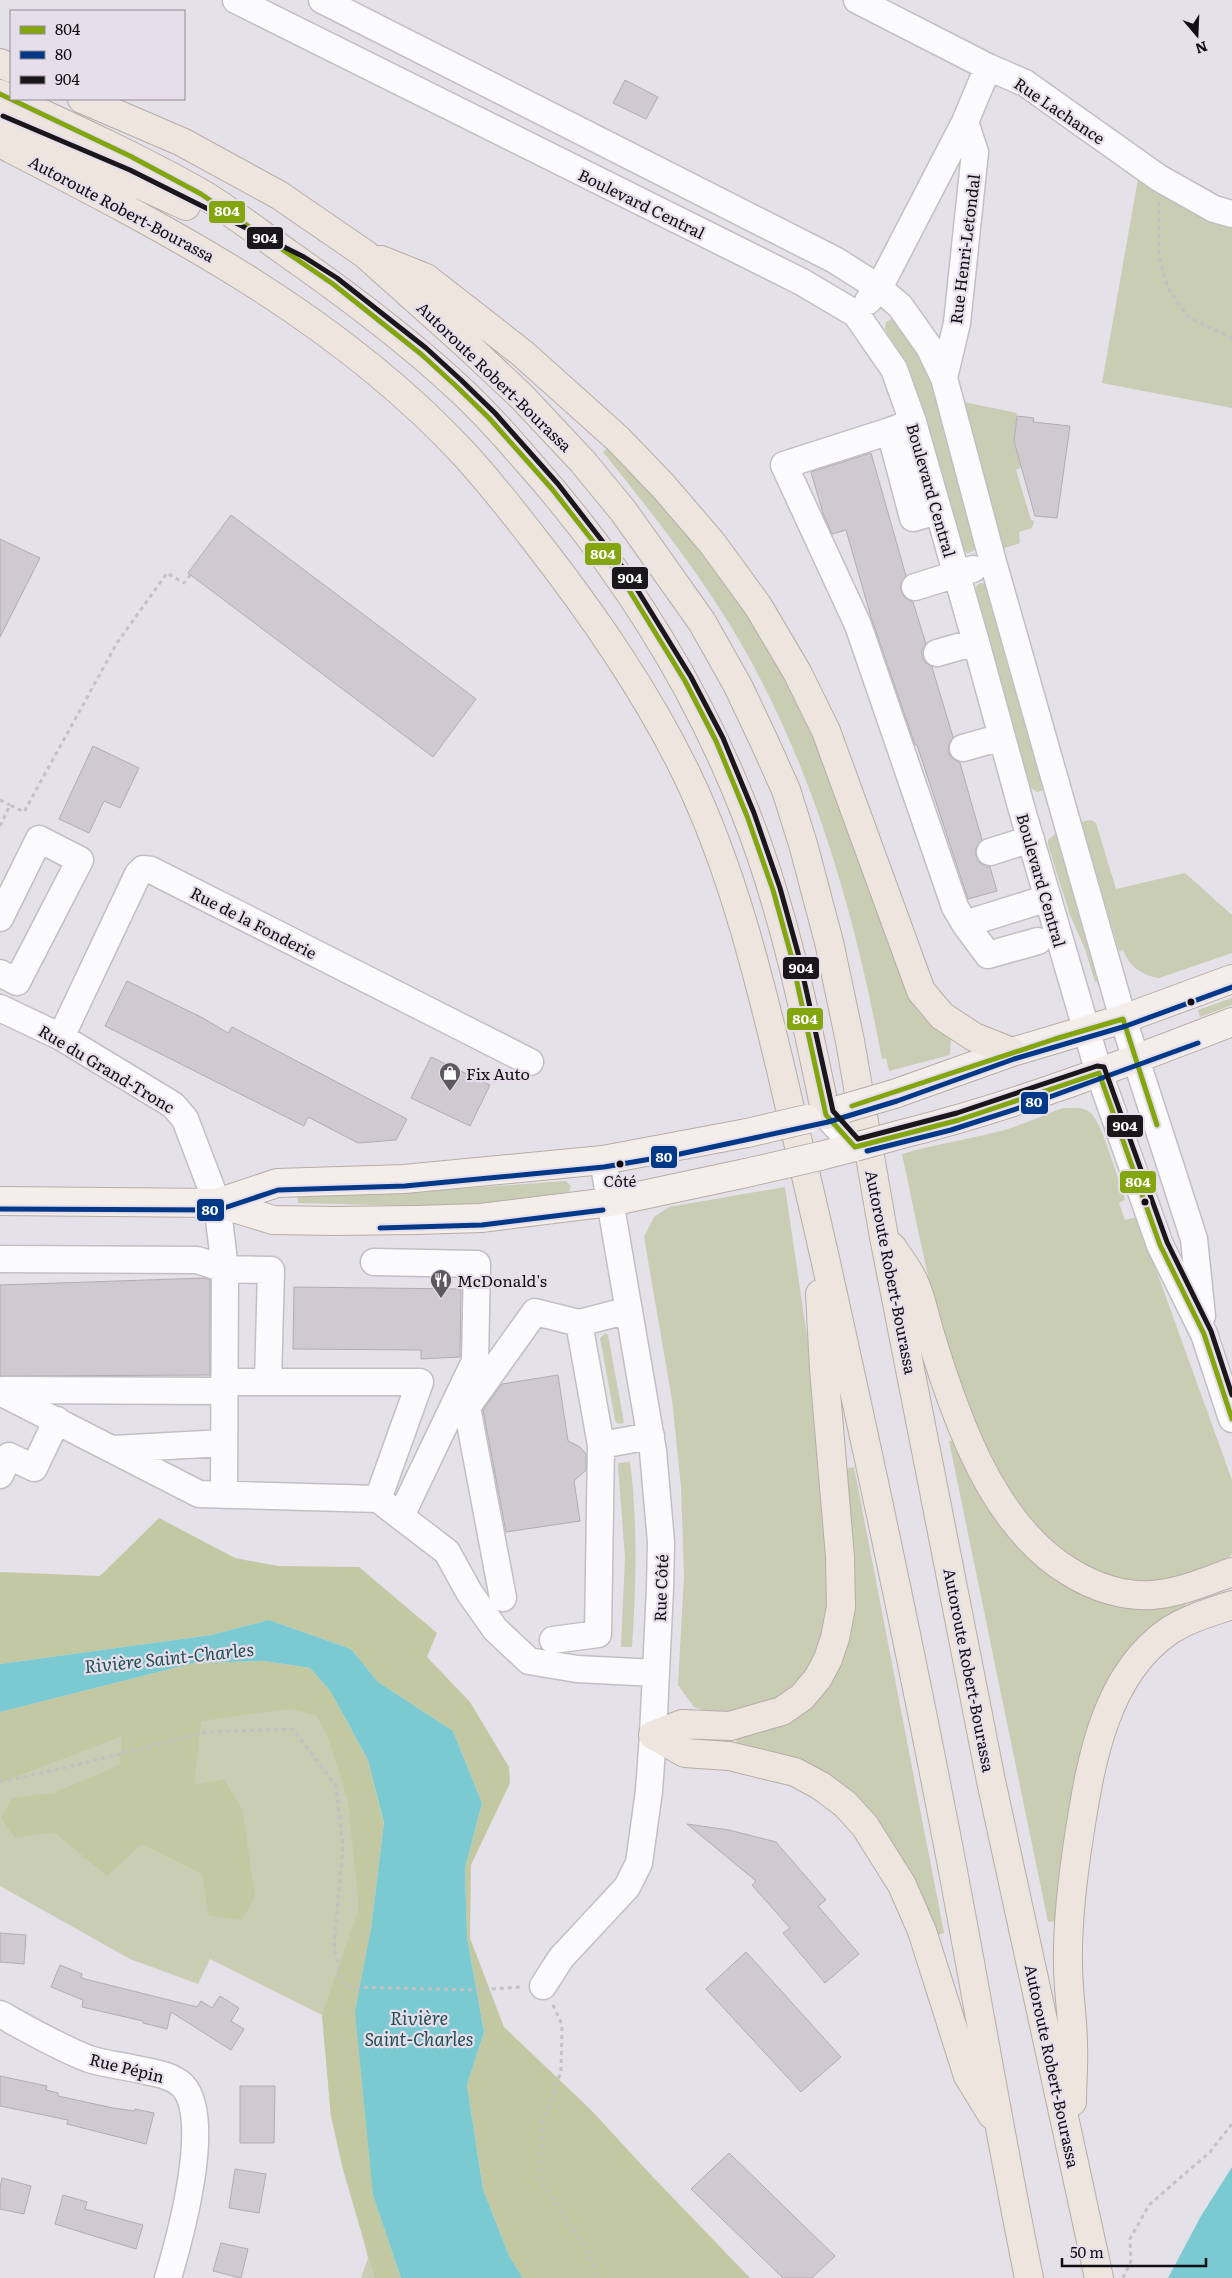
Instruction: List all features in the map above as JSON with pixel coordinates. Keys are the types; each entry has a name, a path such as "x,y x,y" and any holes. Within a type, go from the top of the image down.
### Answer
{"highway":[{"path":"13,100 130,156 201,194 366,308 421,354 489,418 552,489 621,577 685,681 716,741 747,816 773,890 791,955 826,1115"},
{"name":"Autoroute Robert-Bourassa","path":"84,100 182,142 279,195 365,254 522,397 582,462 624,512 670,575 702,622 738,686 786,790 803,844 829,942 850,1041 884,1237 991,1781 1099,2278"},
{"path":"0,123 41,138 126,177 301,264"},
{"name":"Autoroute Robert-Bourassa","path":"0,143 108,199 218,260 300,313 361,359 408,399 466,456 560,573 609,641 666,732 714,841 741,917 768,1014 816,1216 881,1511 940,1804 1027,2270"},
{"path":"365,254 426,278 522,353 618,439 664,487 712,543 758,606 797,672 826,731 921,991 942,1016 974,1037 1012,1052"},
{"path":"653,1735 682,1724 730,1726 782,1711 802,1697 818,1678 828,1660 835,1638 841,1607 840,1557 824,1369 816,1216"},
{"path":"884,1237 914,1281 947,1383 986,1480 1012,1520 1038,1549 1080,1579 1099,1587 1123,1593 1160,1594 1183,1589 1232,1572"},
{"path":"1070,2143 1074,2044 1068,1966 1069,1917 1075,1864 1088,1784 1101,1732 1128,1673 1146,1651 1169,1631 1199,1616 1232,1605"},
{"path":"653,1735 685,1753 729,1756 795,1772 821,1786 845,1804 865,1826 902,1885 922,1931 968,2076 1001,2130"}],"main road":[{"path":"217,1203 277,1183 404,1180 603,1160 747,1133 826,1115 894,1094 1012,1052 1122,1019 1232,979"},
{"path":"0,1201 217,1203 273,1220 334,1222 481,1218 610,1202 746,1174 959,1120 1100,1073 1232,1022"}],"street":[{"name":"Boulevard Central","path":"236,0 802,282 856,314 894,369 901,427 938,511 1022,810 1100,1073 1160,1244 1204,1334 1232,1419"},
{"name":"Boulevard Central","path":"322,0 835,260 879,288 900,306 929,347 944,378 993,562 1122,1019 1194,1238 1204,1334"},
{"name":"Rue Lachance","path":"857,0 988,67 1025,83 1159,178 1214,209 1232,214"},
{"path":"404,85 422,50"},
{"name":"Rue Henri-Letondal","path":"856,314 879,288 964,122 988,67"},
{"name":"Rue Henri-Letondal","path":"944,378 956,323 975,152 964,122"},
{"path":"901,427 784,465 858,625 955,907 988,955 1038,941"},
{"path":"915,587 993,562"},
{"path":"937,653 976,642"},
{"path":"962,748 1002,737"},
{"path":"1022,810 1061,799"},
{"path":"0,918 39,839 80,860 17,982 0,973"},
{"path":"990,852 1031,840"},
{"name":"Rue de la Fonderie","path":"61,1037 138,874 143,869 152,870 530,1062"},
{"path":"965,924 1048,898"},
{"name":"Rue du Grand-Tronc","path":"0,1008 61,1037 173,1105 184,1119 194,1140 217,1203 225,1269 224,1495"},
{"path":"826,1115 855,1147"},
{"name":"Rue Côté","path":"543,1986 561,1958 627,1887 639,1863 649,1791 661,1542 658,1487 651,1436 603,1160"},
{"path":"0,1259 197,1260 225,1269 271,1270 268,1382"},
{"path":"374,1262 477,1264 475,1361 401,1516"},
{"path":"503,1598 467,1408 535,1312 580,1324 629,1310"},
{"path":"553,1640 598,1634 601,1445 580,1324"},
{"path":"0,1391 225,1386 268,1382 420,1382 378,1499"},
{"path":"0,1391 199,1494 378,1499 447,1552 469,1592 495,1629 528,1661 577,1669 656,1673"},
{"path":"0,1475 9,1456 34,1468 57,1420"},
{"path":"601,1445 651,1436"},
{"path":"112,1449 224,1443"},
{"name":"Rue Pépin","path":"0,2014 52,2043 90,2059 166,2075 182,2085 195,2110 195,2129 190,2194 168,2278"}],"path":[{"path":"1159,178 1159,256 1168,288 1188,318 1232,338"},
{"path":"0,800 24,812 117,643 167,573 184,583 190,575"},
{"path":"0,826 10,805"},
{"path":"0,1782 206,1732 293,1730 336,1786 344,1847 334,1943 341,1981 348,1987 479,1990 543,1986 562,2025 561,2071 542,2126 540,2180 588,2250 597,2278"},
{"path":"1124,2278 1131,2261 1130,2239 1149,2205 1210,2152 1232,2124"}],"green space":[{"path":"1138,179 1194,213 1232,226 1232,408 1102,383"},
{"path":"892,319 896,320 911,340 927,371 977,543 975,550 968,553 962,550 903,362 885,329 886,322"},
{"path":"964,402 1017,413 1014,441 1021,468 1016,470 1031,520 1034,521 1032,528 1019,532 1020,543 1001,549 970,439"},
{"path":"611,445 695,537 778,657 951,1038 950,1055 889,1071 886,1058 882,1059 859,952 845,898 811,794 791,743 768,694 727,619 676,546 603,452"},
{"path":"981,583 986,584 1045,790 1037,792 1031,788 974,593 977,585"},
{"path":"1091,820 1096,823 1116,889 1185,873 1232,915 1232,953 1159,978 1147,975 1133,966 1123,950 1119,951 1081,822"},
{"path":"1055,834 1058,835 1103,981 1095,982 1085,949 1070,915 1048,845 1048,840"},
{"path":"1232,998 1232,1005 1200,1017 1198,1010"},
{"path":"1063,1108 1087,1110 1095,1118 1100,1128 1125,1200 1119,1203 1125,1220 1137,1217 1232,1480 1232,1554 1226,1560 1216,1565 1180,1578 1147,1583 1115,1580 1056,1552 1042,1538 1007,1489 986,1450 953,1368 930,1283 902,1154 1005,1130"},
{"path":"566,1181 571,1186 569,1192 479,1204 417,1206 298,1203 298,1197 389,1194"},
{"path":"785,1187 809,1350 829,1576 830,1619 823,1651 804,1678 784,1695 759,1708 717,1715 694,1707 678,1685 684,1576 681,1486 672,1400 644,1237 654,1217 669,1207"},
{"path":"605,1333 608,1335 624,1422 622,1424 617,1423 615,1420 600,1338"},
{"path":"960,1439 1031,1555 1183,1598 1186,1608 1105,1689 1088,1726 1076,1771 1070,1808 1057,1921 1048,1922 949,1441"},
{"path":"630,1462 635,1531 632,1647 621,1647 625,1557 618,1466 619,1463"},
{"path":"854,1467 944,1933 934,1936 863,1809 736,1747 737,1735 827,1681 842,1470"},
{"path":"159,1518 235,1558 278,1566 359,1567 437,1633 427,1657 470,1702 509,1767 510,1783 471,1865 470,1938 504,2027 591,2110 750,2278 523,2278 509,2256 483,2189 467,2085 484,2032 467,1937 465,1868 482,1803 453,1731 378,1682 351,1649 269,1620 211,1635 0,1664 0,1572 100,1576"},
{"path":"264,1661 368,1760 373,2195 401,2278 361,2278 368,2258 331,2116 322,2015 210,1959 198,1984 130,1959 0,1886 0,1712"},
{"path":"264,1661 310,1668 331,1692 368,1760 384,1824 371,1929 355,2012 373,2195 401,2278 375,2278 343,2170 331,2116 322,2015 359,1908 348,1801 328,1737 316,1715 290,1709 201,1721 194,1785 224,1779 242,1809 255,1896 242,1920 209,1916 202,1874 142,1844 107,1876 54,1832 15,1838 1,1818 12,1798 54,1793 120,1765 122,1736 0,1783 0,1712 194,1663"}],"water":[{"name":"Rivière Saint-Charles","path":"269,1620 351,1649 378,1682 453,1731 482,1803 465,1868 467,1937 484,2032 467,2085 483,2189 509,2256 523,2278 401,2278 373,2195 355,2012 371,1929 384,1823 368,1760 331,1692 310,1668 264,1661 194,1663 0,1712 0,1664 211,1635"},
{"path":"1232,2167 1232,2278 1168,2278 1201,2216"}],"building":[{"path":"625,80 658,97 646,119 613,103"},
{"path":"1017,416 1034,418 1033,422 1070,426 1057,518 1035,516 1014,441"},
{"path":"871,453 906,576 901,583 901,591 905,598 913,602 926,644 922,650 922,657 932,667 953,737 949,744 948,752 952,758 960,763 982,840 976,848 976,856 980,863 990,867 997,891 968,899 917,745 915,745 871,617 846,530 832,534 823,513 811,472"},
{"path":"231,515 476,699 433,757 188,573"},
{"path":"0,539 40,558 0,637"},
{"path":"93,746 139,768 120,808 104,801 89,833 59,819"},
{"path":"127,981 203,1018 228,1033 232,1027 407,1119 396,1140 358,1143 308,1117 304,1126 105,1026"},
{"name":"Fix Auto","path":"431,1057 490,1085 470,1126 411,1098"},
{"path":"205,1278 210,1280 210,1375 0,1376 0,1285"},
{"path":"294,1287 461,1289 460,1357 421,1359 421,1350 293,1349"},
{"path":"558,1375 568,1441 580,1447 586,1454 586,1470 574,1481 580,1521 506,1532 483,1410 502,1384"},
{"path":"687,1824 729,1830 776,1842 826,1900 818,1906 859,1954 825,1983 783,1933 790,1928 752,1885 756,1881"},
{"path":"0,1933 26,1935 24,1964 0,1962"},
{"path":"746,1952 841,2057 801,2092 706,1989"},
{"path":"60,1965 82,1974 81,1978 197,2007 201,2001 212,2008 220,1996 239,2008 231,2021 244,2029 231,2050 171,2012 167,2029 143,2023 143,2021 82,2007 83,2000 51,1987"},
{"path":"0,2076 47,2086 46,2090 58,2093 58,2096 113,2108 135,2111 135,2109 154,2113 146,2144 67,2124 68,2120 0,2106"},
{"path":"240,2086 275,2086 274,2143 240,2143"},
{"path":"729,2153 835,2256 812,2278 783,2278 691,2189"},
{"path":"235,2169 266,2174 259,2213 229,2208"},
{"path":"2,2178 31,2186 24,2214 0,2209"},
{"path":"63,2195 87,2202 85,2209 143,2225 136,2249 55,2224"},
{"path":"221,2243 248,2249 241,2278 213,2271"}],"transit line":[{"name":"804","path":"0,94 10,99"},
{"name":"804","path":"13,100 130,156 201,194 333,284 421,354 456,386 489,418 552,489 621,577 685,681 716,741 747,816 773,890 791,955 826,1115 855,1147 959,1120 1099,1073 1160,1245 1204,1334 1232,1419"},
{"name":"904","path":"3,116 130,170 304,257 337,278 426,348 495,413 558,484 627,573 691,677 723,738 754,813 780,888 798,953 833,1111 858,1139 957,1113 1097,1066 1104,1067 1167,1242 1211,1331 1232,1395"},
{"name":"80","path":"0,1209 218,1210 278,1190 405,1186 604,1167 680,1154 828,1122 897,1101 1014,1059 1126,1026 1232,987"},
{"name":"804","path":"852,1106 1055,1039 1123,1019 1157,1125"},
{"name":"80","path":"867,1151 951,1130 1022,1107 1198,1043"},
{"name":"80","path":"380,1228 482,1225 603,1210"}],"place":[{"name":"Fix Auto","path":"450,1092"},
{"name":"Côté","path":"620,1164"},
{"name":"McDonald's","path":"441,1299"}]}
